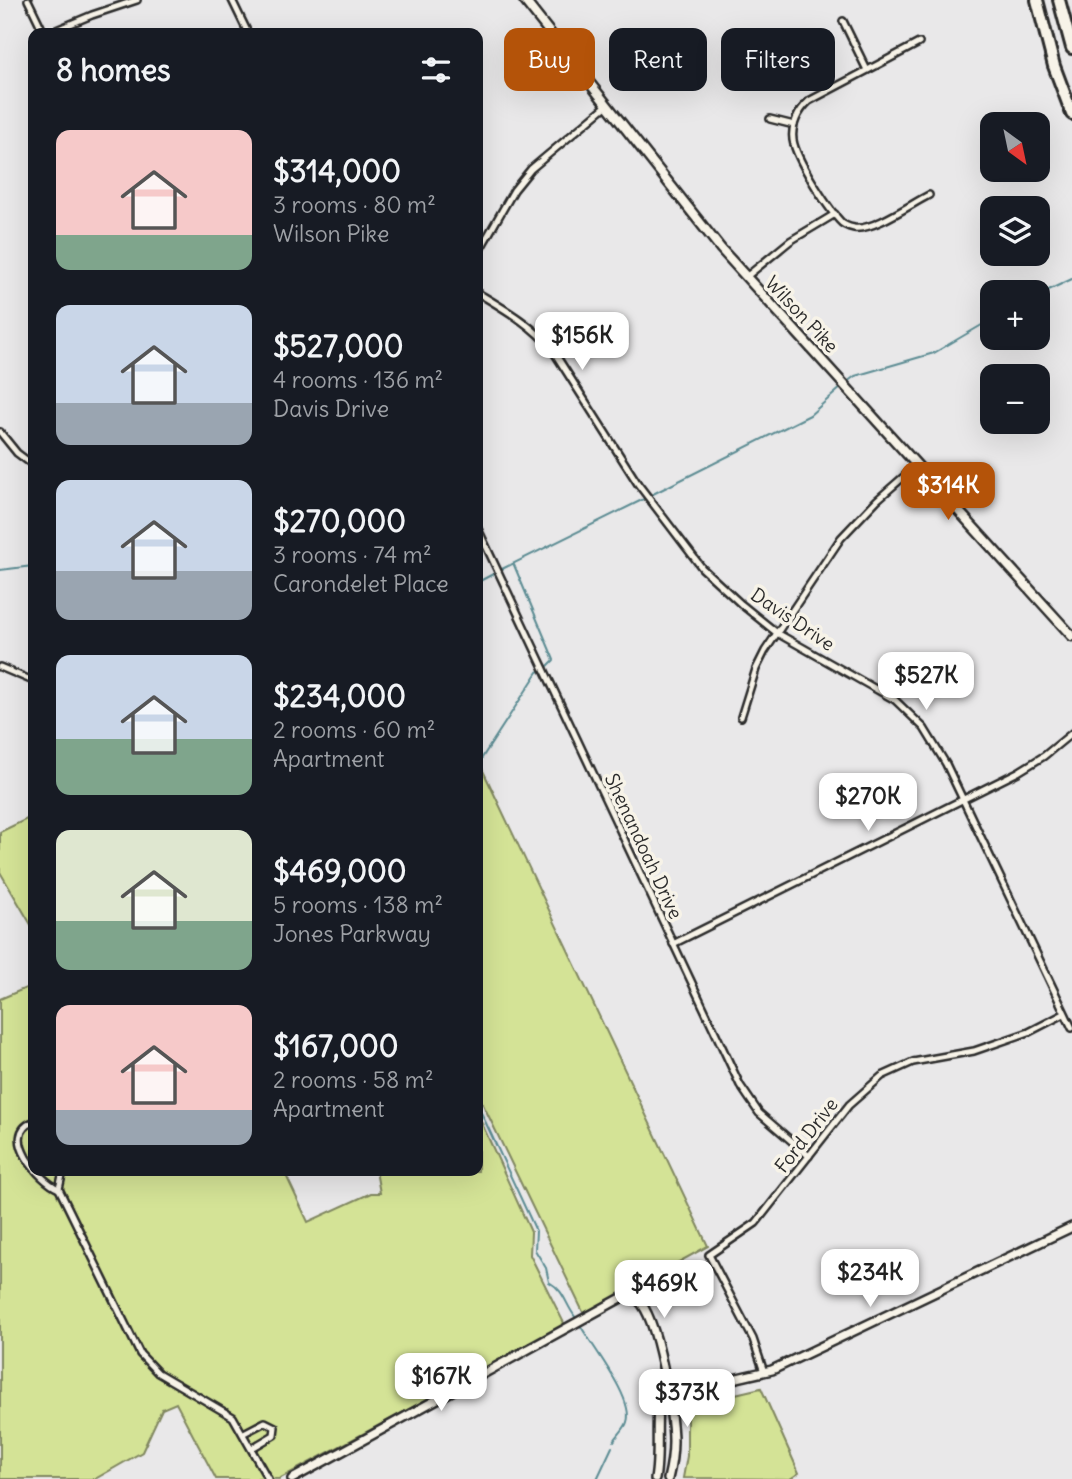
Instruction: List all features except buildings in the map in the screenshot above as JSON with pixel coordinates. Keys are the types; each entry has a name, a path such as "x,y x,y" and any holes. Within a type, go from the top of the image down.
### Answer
{"highway":[{"path":"1059,0 1072,48"},
{"path":"1038,4 1054,66 1072,114"}],"main road":[{"name":"Wilson Pike","path":"524,0 606,106 746,277 1072,636"}],"street":[{"path":"28,0 43,28"},
{"path":"59,28 137,0"},
{"path":"232,0 246,28"},
{"path":"843,21 867,70"},
{"path":"919,43 809,101 794,124 793,138 797,153 835,214 845,225 865,228 929,195"},
{"path":"483,244 503,207 531,169 606,106"},
{"path":"770,119 794,124"},
{"path":"746,277 780,248 835,214"},
{"name":"Davis Drive","path":"483,296 537,331 552,349 645,493 702,568 738,602 777,632 883,691 910,714 936,746 1072,1028"},
{"path":"0,432 17,453 28,461"},
{"path":"741,717 756,669 777,632 841,538 877,500 916,466"},
{"name":"Shenandoah Drive","path":"483,540 750,1102 769,1123 809,1156"},
{"path":"0,667 28,679"},
{"path":"673,944 963,801 1031,765 1072,733"},
{"name":"Ford Drive","path":"764,1372 752,1339 709,1255 755,1223 849,1105 882,1076 913,1062 974,1051 1028,1032 1064,1014"},
{"path":"28,1124 19,1133 21,1151 28,1162"},
{"path":"38,1176 59,1189 133,1343 148,1364 162,1375 224,1410 244,1433 268,1479"},
{"path":"59,1189 62,1176"},
{"path":"664,1381 733,1379 764,1372 1072,1227"},
{"path":"96,1265 103,1262"},
{"path":"292,1479 623,1297 632,1297 641,1303 657,1341 673,1439 668,1479"},
{"path":"655,1479 659,1447 659,1400 664,1381"},
{"path":"244,1433 265,1422 275,1427 274,1435 251,1448"}],"green space":[{"path":"483,771 708,1246 584,1314 483,1104"},
{"path":"28,818 28,920 0,872 0,832"},
{"path":"28,987 28,1176 286,1176 308,1222 371,1193 380,1193 377,1176 483,1176 483,1126 531,1232 530,1255 565,1325 279,1479 216,1479 176,1403 162,1409 142,1452 95,1479 0,1479 0,999"},
{"path":"761,1388 799,1473 790,1479 683,1478 687,1456 687,1396 731,1395"}],"waterway":[{"path":"1050,289 1072,279"},
{"path":"847,382 855,376 934,353 980,326"},
{"path":"651,495 810,415 843,386"},
{"path":"500,570 646,498"},
{"path":"514,565 554,660 547,667"},
{"path":"0,570 28,567"},
{"path":"483,579 495,573"},
{"path":"483,756 538,672 542,670"},
{"path":"483,1117 536,1231 535,1250 546,1268 549,1282 562,1294 576,1318"},
{"path":"579,1323 618,1386 628,1412 625,1427 614,1441"},
{"path":"597,1479 612,1447"}]}
